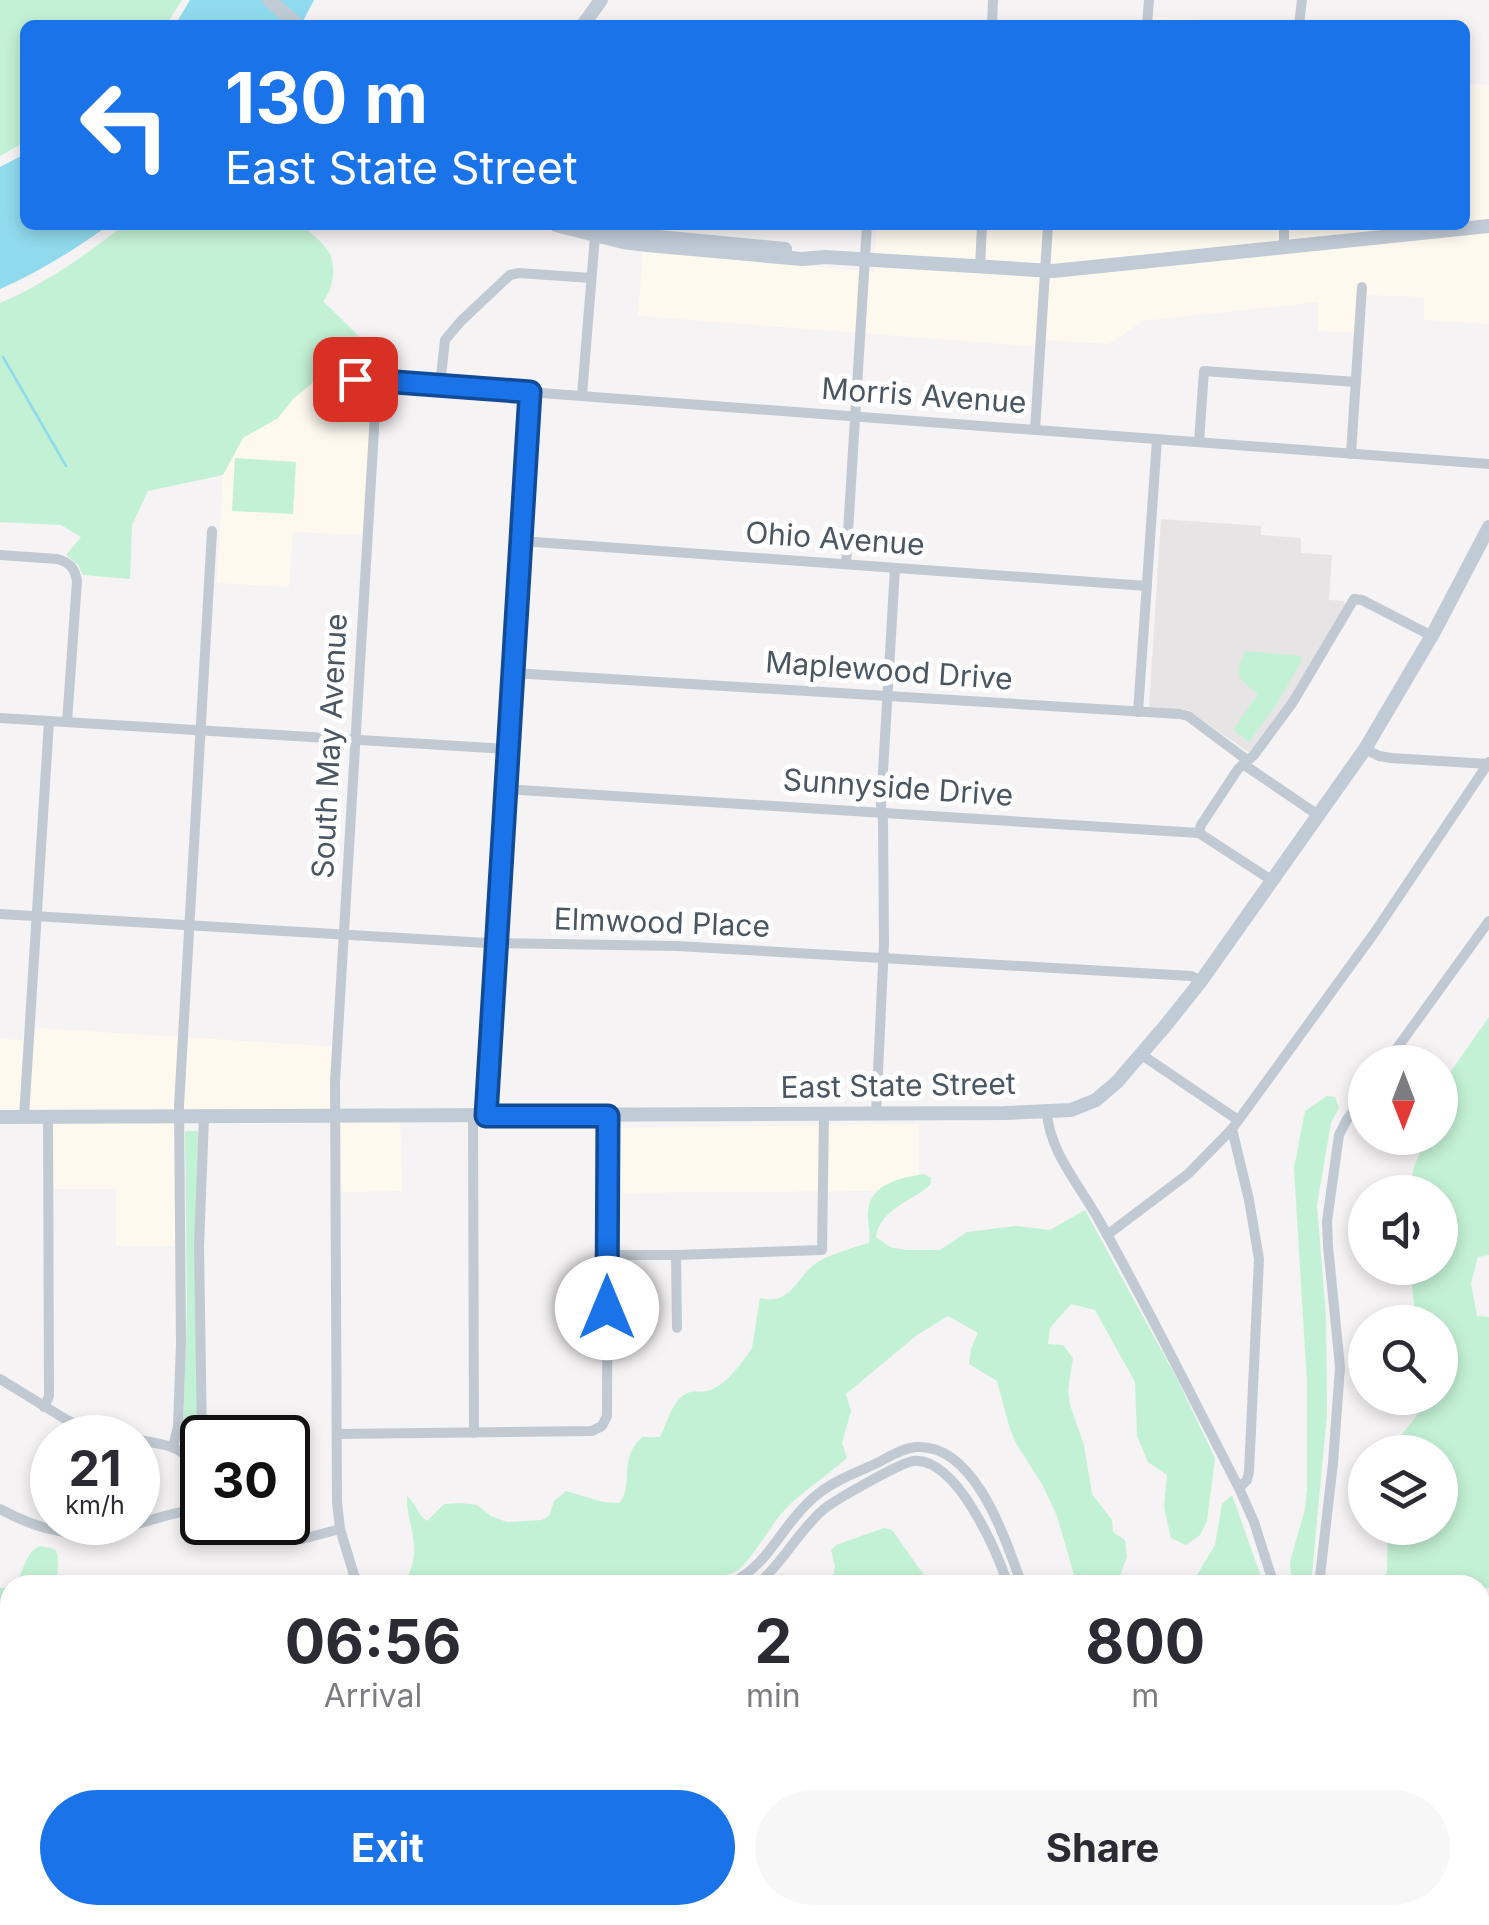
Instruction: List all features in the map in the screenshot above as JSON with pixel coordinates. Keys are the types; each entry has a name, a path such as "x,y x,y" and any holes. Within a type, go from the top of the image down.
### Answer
{"main road":[{"path":"269,0 292,20"},
{"path":"596,230 623,242 802,260 825,257"},
{"path":"624,230 648,236 804,250 825,257 865,261 1046,271 1452,230"},
{"name":"East State Street","path":"0,1117 876,1114 1047,1112 1080,1108 1111,1088 1202,981 1365,749 1432,636 1489,527"}],"street":[{"path":"582,395 596,230"},
{"path":"846,564 867,230"},
{"path":"980,267 982,230"},
{"path":"1035,430 1048,230"},
{"path":"1284,230 1284,248"},
{"path":"440,385 444,340 510,276 519,273 592,278"},
{"path":"1351,454 1362,287"},
{"path":"1199,442 1204,371 1356,382"},
{"name":"Morris Avenue","path":"355,379 1489,464"},
{"name":"South May Avenue","path":"353,1575 336,1502 335,1116 377,380"},
{"path":"474,1433 480,1116 496,944 530,392"},
{"path":"1138,712 1157,439"},
{"path":"173,1447 178,1427 181,1343 180,1116 212,530"},
{"name":"Ohio Avenue","path":"521,541 1146,586"},
{"path":"0,555 57,559 65,561 75,572 67,722"},
{"path":"876,1114 883,957 882,812 895,568"},
{"path":"1198,832 1245,762 1294,702 1354,598 1432,636"},
{"name":"Maplewood Drive","path":"513,673 1188,716 1318,815"},
{"path":"0,718 507,750"},
{"path":"24,1117 49,721"},
{"path":"1365,749 1391,758 1489,763"},
{"path":"1107,1236 1188,1174 1235,1125 1372,936 1489,763"},
{"name":"Sunnyside Drive","path":"506,789 1198,832 1273,880"},
{"name":"Elmwood Place","path":"0,914 496,944 677,946 883,957 1191,976 1202,981"},
{"path":"1399,1045 1489,921"},
{"path":"1142,1055 1235,1125 1259,1259 1250,1472 1239,1488"},
{"path":"1047,1112 1052,1140 1107,1236 1239,1488 1271,1575"},
{"path":"607,1255 822,1250 824,1114"},
{"path":"337,1434 592,1431 602,1426 607,1416 608,1116"},
{"path":"44,1407 49,1396 48,1117"},
{"path":"202,1415 199,1246 204,1117"},
{"path":"1320,1575 1340,1367 1328,1215 1340,1131 1348,1120"},
{"path":"676,1255 678,1328"},
{"path":"0,1379 59,1415"},
{"path":"160,1444 180,1452"},
{"path":"746,1575 764,1560 790,1522 813,1498 846,1477 915,1447 932,1449 964,1469 994,1512 1018,1575"},
{"path":"768,1575 804,1528 826,1507 912,1461 942,1472 962,1493 984,1527 1004,1575"},
{"path":"0,1509 36,1526 64,1533 110,1530 180,1512"},
{"path":"310,1537 340,1529"}],"shaded area":[{"path":"1148,16 1209,20 1148,20"},
{"path":"1470,83 1489,85 1489,324 1424,320 1424,297 1362,295 1359,333 1318,331 1318,302 1143,321 1109,344 1041,340 1040,347 638,316 643,251 874,272 877,230 1470,230"},
{"path":"374,375 364,535 293,532 289,587 217,583 223,475 242,438 278,418 293,399 321,376"},
{"path":"1161,519 1261,526 1261,535 1301,538 1301,553 1332,555 1329,600 1344,601 1346,609 1301,686 1251,754 1188,710 1149,707"},
{"path":"24,1027 340,1047 338,1110 400,1110 402,1191 340,1192 337,1115 177,1118 177,1246 116,1246 116,1189 54,1189 52,1121 0,1122 0,1039 23,1040"},
{"path":"919,1124 919,1175 900,1179 878,1191 611,1193 618,1128"}],"green space":[{"path":"0,0 182,0 169,20 20,20 20,145 0,156"},
{"path":"117,230 306,230 332,260 331,285 323,301 368,345 369,356 358,375 321,376 293,399 278,418 243,438 223,475 148,491 132,525 130,579 83,575 66,555 81,537 61,525 0,522 0,303"},
{"path":"235,458 296,462 293,514 232,511"},
{"path":"1245,651 1302,656 1276,705 1249,742 1233,730 1258,694 1240,676"},
{"path":"1489,1017 1489,1255 1478,1257 1471,1283 1477,1316 1489,1317 1489,1575 1386,1575 1388,1545 1458,1545 1458,1435 1402,1435 1417,1415 1458,1415 1458,1305 1414,1305 1412,1285 1458,1285 1458,1175 1412,1175 1419,1155 1458,1155 1458,1061"},
{"path":"1327,1096 1335,1097 1339,1108 1331,1123 1317,1205 1326,1317 1327,1414 1312,1575 1291,1575 1290,1562 1307,1489 1307,1383 1294,1168 1305,1111"},
{"path":"185,1131 198,1131 198,1415 184,1415"},
{"path":"924,1174 931,1178 930,1185 890,1213 876,1237 890,1247 906,1250 940,1250 967,1232 1016,1226 1050,1230 1085,1210 1177,1379 1215,1458 1207,1521 1200,1535 1186,1545 1171,1538 1164,1507 1167,1475 1148,1462 1137,1436 1135,1382 1095,1310 1071,1304 1050,1328 1048,1344 1063,1345 1073,1358 1070,1405 1084,1445 1092,1494 1112,1520 1113,1532 1125,1540 1127,1557 1120,1575 1074,1575 1057,1516 1016,1443 997,1381 969,1364 978,1333 948,1316 917,1335 846,1394 851,1411 842,1443 847,1458 788,1506 738,1570 724,1575 409,1575 414,1550 407,1496 427,1521 444,1504 460,1503 477,1505 507,1522 542,1520 566,1491 619,1503 624,1496 634,1446 642,1437 660,1437 680,1399 690,1392 720,1385 748,1354 760,1298 781,1297 814,1264 869,1243 870,1202 881,1188"},
{"path":"1232,1495 1260,1575 1197,1575 1215,1545 1222,1504"},
{"path":"884,1528 892,1530 924,1575 833,1575 831,1550"},
{"path":"40,1546 55,1549 57,1575 20,1575 31,1553"}],"water":[{"path":"190,0 314,0 304,20 178,20"},
{"path":"20,157 20,230 101,230 56,260 0,289 0,167"}],"waterway":[{"path":"3,357 66,466"}],"route":[{"path":"355,379 530,392 486,1116 608,1116 607,1308"}]}
